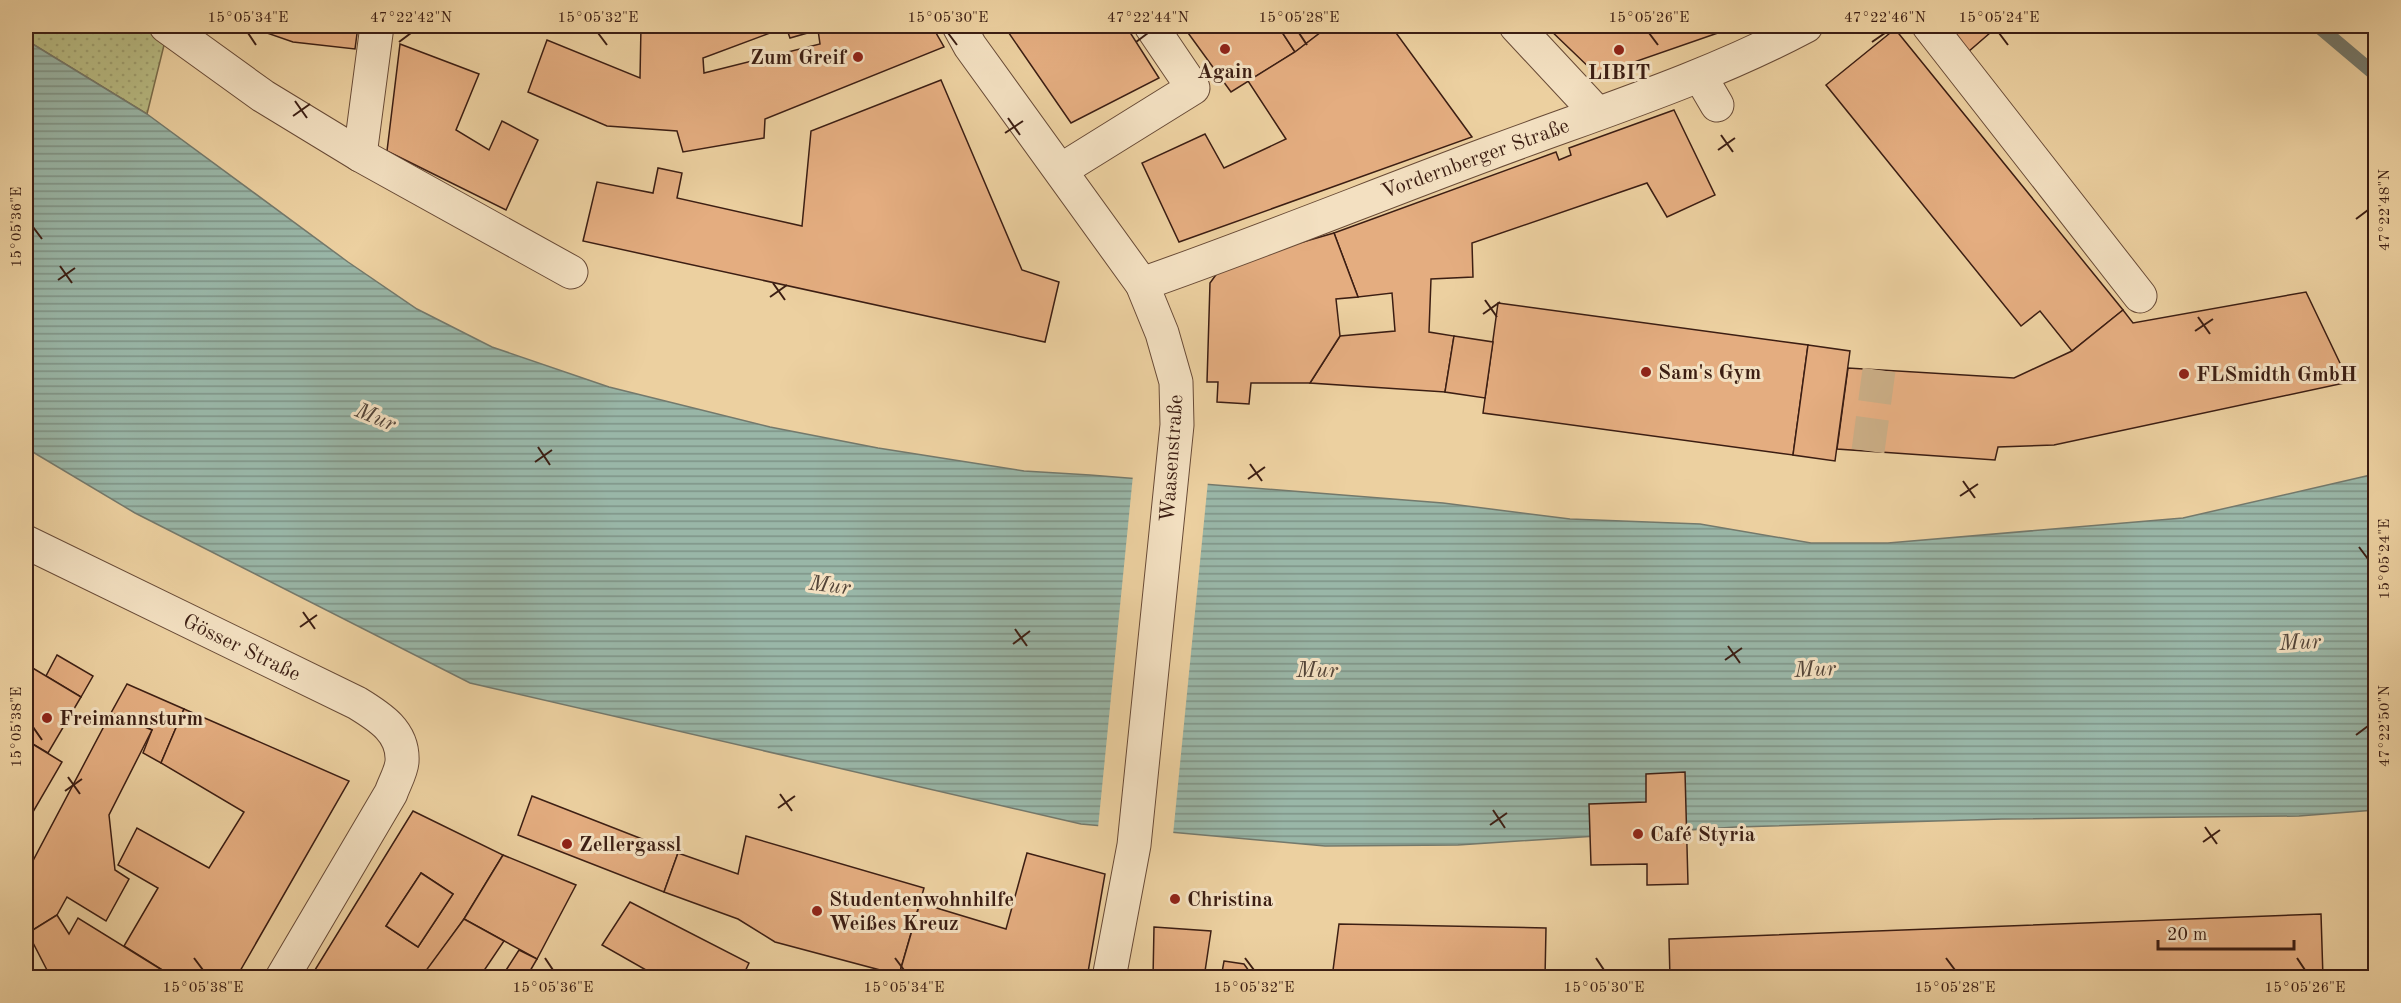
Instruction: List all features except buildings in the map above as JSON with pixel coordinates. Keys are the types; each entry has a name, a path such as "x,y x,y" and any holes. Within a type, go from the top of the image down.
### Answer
{"street":[{"path":"166,26 263,96 360,155 572,272"},
{"path":"360,155 377,26"},
{"name":"Waasenstraße","path":"958,26 970,46 1142,284 1162,333 1176,382 1177,425 1134,845 1109,978"},
{"path":"1061,170 1193,88 1151,26"},
{"path":"1516,26 1597,113"},
{"name":"Vordernberger Straße","path":"1142,284 1700,76 1766,47 1806,26"},
{"path":"1929,26 2140,296"},
{"path":"1700,76 1717,105"},
{"name":"Gösser Straße","path":"26,542 382,717 399,738 402,763 391,794 282,978"}],"green space":[{"path":"26,26 149,26 166,37 147,114 26,40"}],"water":[{"name":"Mur","path":"26,40 147,114 348,262 417,309 492,347 609,387 770,427 878,448 1024,471 1443,503 1570,519 1700,524 1811,543 1888,543 2183,518 2375,474 2375,810 2299,816 2002,819 1736,827 1458,845 1325,846 1081,824 470,683 135,513 26,448"}],"pier":[{"path":"1133,475 1208,481 1173,835 1098,828"}],"waterway":[{"path":"2318,26 2376,75"}],"tunnel":[{"path":"1868,451 1879,370"}],"place":[{"name":"Again","path":"1225,49"},
{"name":"LIBIT","path":"1619,50"},
{"name":"Zum Greif","path":"858,57"},
{"name":"Sam's Gym","path":"1646,372"},
{"name":"FLSmidth GmbH","path":"2184,374"},
{"name":"Freimannsturm","path":"47,718"},
{"name":"Café Styria","path":"1638,834"},
{"name":"Zellergassl","path":"567,844"},
{"name":"Christina","path":"1175,899"},
{"name":"Studentenwohnhilfe Weißes Kreuz","path":"817,911"}]}
